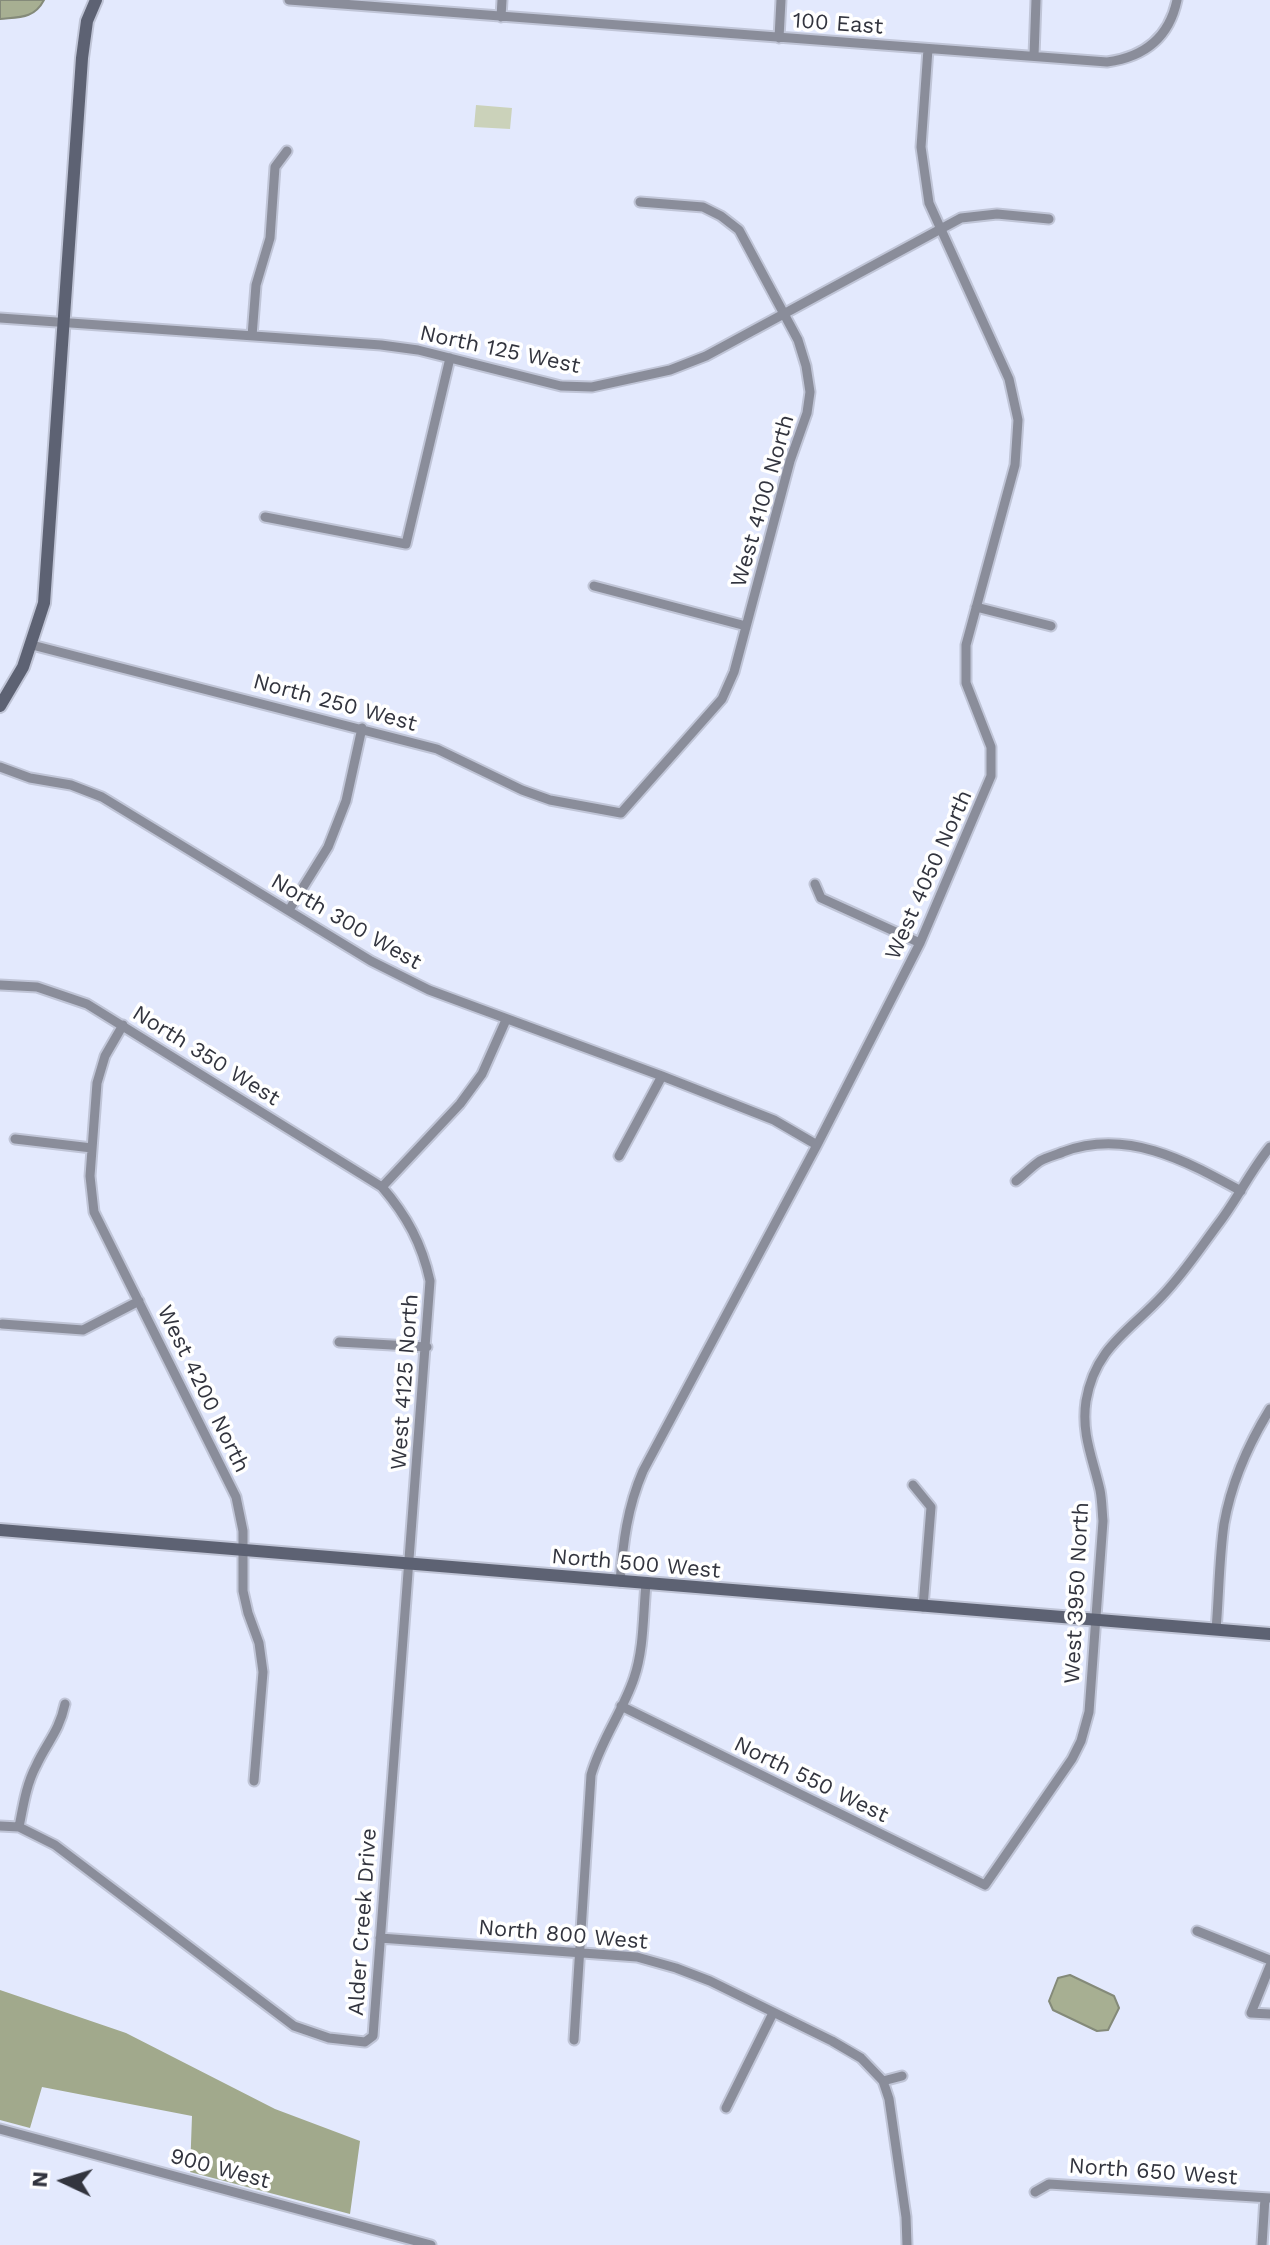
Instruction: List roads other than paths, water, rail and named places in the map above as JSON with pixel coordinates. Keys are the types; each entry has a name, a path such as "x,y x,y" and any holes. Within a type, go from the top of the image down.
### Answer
{"street":[{"path":"0,706 23,667 44,603 82,58 87,21 96,0"},
{"name":"100 East","path":"289,0 1107,62 1126,60 1155,44 1167,29 1177,0"},
{"path":"501,17 502,0"},
{"path":"779,38 781,0"},
{"path":"1034,56 1036,0"},
{"name":"West 4050 North","path":"620,1582 624,1532 632,1496 643,1471 817,1145 920,943 991,776 991,747 966,683 966,645 1015,465 1018,420 1009,379 929,203 921,147 928,49"},
{"path":"252,336 256,285 270,238 275,167 287,151"},
{"name":"West 4100 North","path":"621,813 722,699 734,672 790,461 807,413 810,392 798,340 739,230 703,207 640,202"},
{"name":"North 125 West","path":"0,318 381,345 418,350 561,386 592,387 670,370 706,356 961,218 979,214 1049,219"},
{"path":"265,517 406,544 450,358"},
{"path":"594,586 746,626"},
{"path":"976,607 1051,626"},
{"name":"North 250 West","path":"32,645 437,749 522,790 550,800 621,813"},
{"path":"289,910 328,847 346,801 362,728"},
{"name":"North 300 West","path":"0,767 30,778 71,785 102,797 371,961 429,990 774,1120 817,1145"},
{"path":"815,884 821,898 920,943"},
{"name":"North 350 West","path":"0,985 37,987 87,1004 382,1187"},
{"path":"382,1187 460,1104 482,1074 506,1020"},
{"name":"West 4200 North","path":"123,1025 105,1056 97,1083 90,1176 94,1212 236,1497 242,1522 243,1591 259,1643 263,1672 254,1781"},
{"path":"619,1156 662,1076"},
{"path":"15,1139 92,1148"},
{"path":"1016,1181 1041,1160 1078,1146 1101,1143 1159,1151 1184,1160 1241,1191"},
{"name":"West 3950 North","path":"985,1885 1072,1759 1089,1712 1103,1521 1100,1491 1088,1453 1084,1423 1086,1399 1094,1373 1108,1348 1163,1295 1270,1147"},
{"name":"West 4125 North","path":"382,1187 402,1210 424,1253 430,1281 409,1563"},
{"path":"2,1324 83,1330 139,1301"},
{"path":"339,1342 427,1347"},
{"path":"1216,1630 1224,1523 1236,1481 1256,1431 1270,1409"},
{"path":"913,1485 931,1507 923,1607"},
{"name":"North 500 West","path":"0,1530 1270,1634"},
{"name":"Alder Creek Drive","path":"0,1826 19,1827 55,1845 276,2014 312,2033 365,2042 373,2036 409,1563"},
{"path":"574,2040 591,1775 599,1750 634,1678 640,1653 646,1584"},
{"path":"19,1827 35,1767 61,1726 65,1704"},
{"name":"North 550 West","path":"621,1706 985,1885"},
{"path":"1197,1931 1270,1963 1251,2013 1270,2014"},
{"name":"North 800 West","path":"380,1938 637,1957 676,1968 710,1981 832,2041 861,2058 883,2081"},
{"path":"726,2108 773,2013"},
{"path":"902,2076 883,2081 889,2099 906,2217 907,2245"},
{"name":"900 West","path":"0,2129 431,2245"},
{"name":"North 650 West","path":"1035,2192 1049,2184 1267,2198"},
{"path":"1262,2245 1267,2198"}]}
